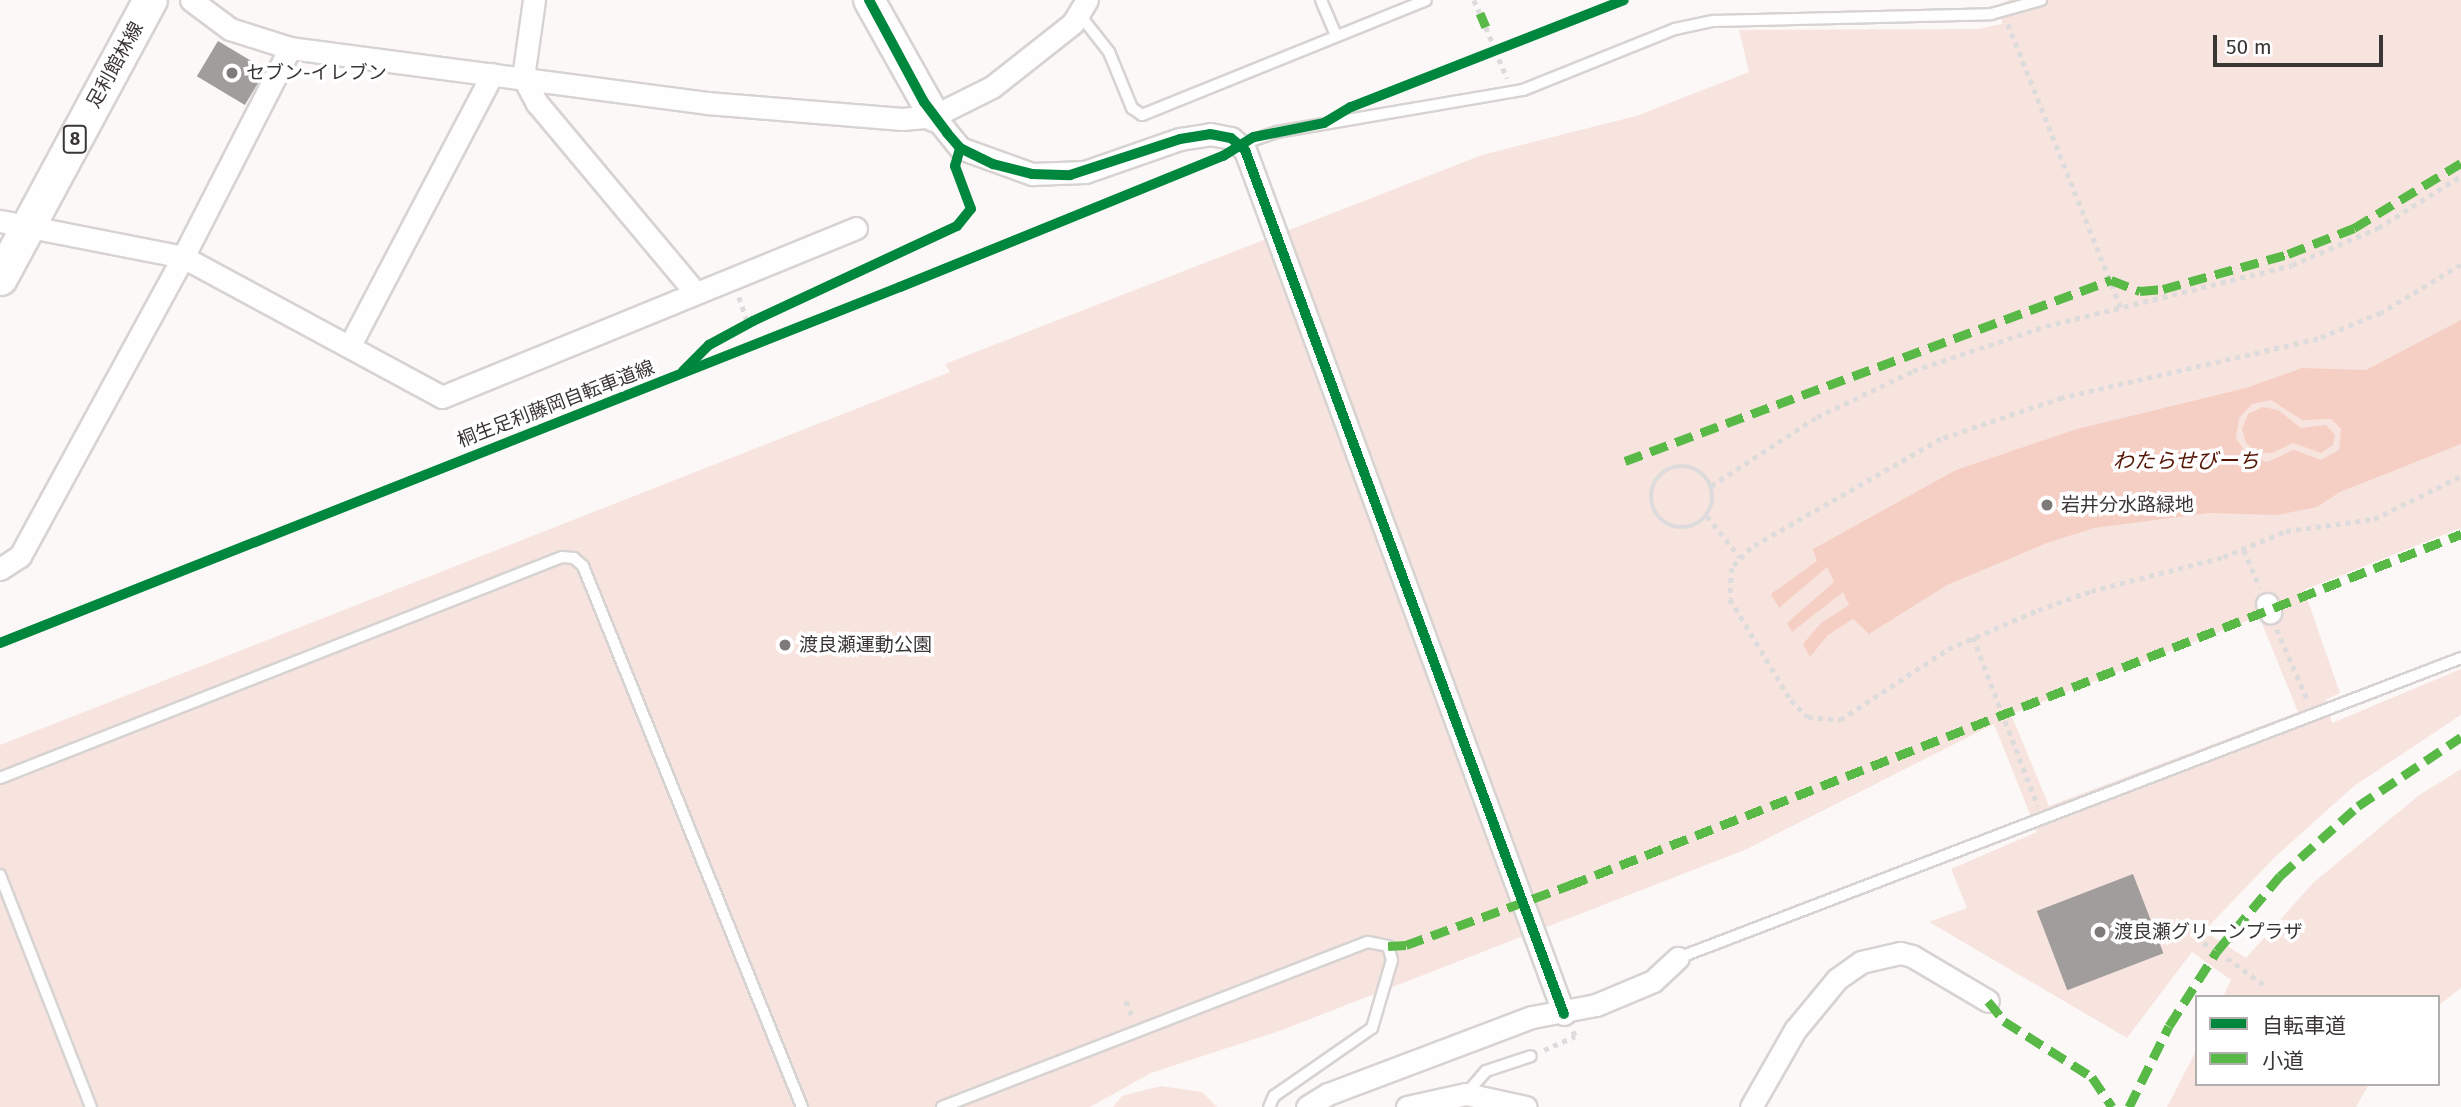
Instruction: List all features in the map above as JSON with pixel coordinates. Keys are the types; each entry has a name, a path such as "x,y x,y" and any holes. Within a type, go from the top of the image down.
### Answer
{"main road":[{"name":"足利館林線","path":"0,278 14,224 150,0"}],"street":[{"path":"191,0 230,29 290,48 853,117 934,116 992,87 1083,8"},
{"path":"534,0 523,77 537,103 694,291"},
{"path":"869,0 934,116 960,148 1013,170 1041,175 1085,172 1180,139 1210,134 1224,135 1244,150 1558,991 1564,1014"},
{"path":"0,569 20,556 183,257 290,48"},
{"path":"350,345 492,74"},
{"path":"14,224 183,257 442,397 694,291 856,228"},
{"path":"1751,1107 1795,1030 1837,979 1861,962 1900,954 1912,956 1988,1001"},
{"path":"1307,1107 1328,1094 1532,1017 1564,1014 1653,981 1678,958"},
{"path":"1407,1107 1466,1094 1526,1107"}],"lane":[{"path":"1321,0 1336,36"},
{"path":"1083,8 1109,52 1132,108 1142,115 1426,0"},
{"path":"1244,150 1277,132 1522,90 1675,29 1714,21 2006,13 2041,0"},
{"path":"0,778 551,561 574,558 583,566 803,1107"},
{"path":"1678,958 2461,658"},
{"path":"0,875 91,1107"},
{"path":"942,1107 1368,942 1388,946 1392,960 1372,1028 1273,1096 1269,1107"},
{"path":"1466,1094 1486,1071 1531,1056"}],"path":[{"path":"1474,0 1480,13"},
{"path":"2006,13 2121,307"},
{"path":"1486,27 1492,42"},
{"path":"1484,55 1509,45"},
{"path":"1499,59 1509,82"},
{"path":"1711,486 1817,417 1878,386 2006,339 2121,307 2253,277 2323,253 2378,229 2461,176"},
{"path":"2461,265 2381,313 2318,339 2062,398 1941,439 1787,524 1740,557 1728,580 1730,600 1791,700 1808,717 1839,720 1973,637 2091,591 2244,550 2286,531 2374,519 2461,476"},
{"path":"738,329 765,315"},
{"path":"1679,466 1699,470 1711,486 1712,506 1707,516 1690,527 1670,526 1655,512 1651,492 1661,475 1679,466"},
{"path":"1707,516 1740,557"},
{"path":"2244,550 2310,705"},
{"path":"1973,637 2039,810"},
{"path":"2195,937 2210,947"},
{"path":"2227,958 2267,986"},
{"path":"1531,1056 1566,1040"}],"shaded area":[{"path":"2009,0 2461,0 2461,528 2304,590 2340,693 2325,700 2332,723 2461,669 2461,715 2354,786 2276,856 2204,931 2246,958 2313,883 2418,796 2461,769 2461,988 2440,1004 2440,995 2224,995 2231,980 2192,952 2127,1038 1929,922 1967,908 1951,869 2037,832 1994,724 1747,849 1282,1030 1151,1073 1090,1107 0,1107 0,745 950,372 945,364 1482,155 1636,116 1749,72 1739,30 1978,29 2002,24 2000,4","holes":["2259,616 2298,712 2049,806 2011,714"]},
{"path":"2195,1053 2195,1086 2368,1086 2356,1107 2167,1107"},
{"path":"1161,1086 1202,1092 1217,1107 1113,1107 1122,1096"}],"water":[{"name":"わたらせびーち","path":"2461,320 2461,444 2340,492 2317,507 2278,515 2209,513 2094,528 2047,543 1947,585 1869,634 1853,619 1828,635 1810,657 1803,644 1821,623 1849,605 1843,592 1792,632 1787,623 1834,582 1827,567 1779,608 1771,594 1817,561 1813,549 1956,470 2077,429 2246,388 2302,368 2366,370","holes":["2271,400 2302,420 2331,419 2341,429 2339,450 2321,460 2294,450 2267,462 2248,456 2236,438 2239,418 2252,404"]},
{"path":"2263,407 2278,410 2301,428 2326,425 2335,435 2333,445 2321,453 2293,443 2272,453 2258,453 2246,443 2242,429 2248,414"}],"building":[{"name":"セブン-イレブン","path":"218,41 266,70 245,105 197,76"},
{"name":"渡良瀬グリーンプラザ","path":"2133,874 2163,953 2067,990 2037,911"}],"marked path":[{"path":"1480,13 1486,27"},
{"path":"1625,461 2111,280 2140,291 2163,289 2288,254 2354,228 2461,163"},
{"path":"1388,946 1406,945 1570,885 2461,534"},
{"path":"2129,1107 2169,1026 2217,951 2280,876 2358,806 2461,737"},
{"path":"1988,1001 2004,1021 2092,1077 2112,1107"}],"cycle path":[{"path":"869,0 924,102 947,133 960,148 993,164 1032,174 1070,175 1180,139 1210,134 1231,138 1245,150 1564,1014"},
{"name":"桐生足利藤岡自転車道線","path":"0,643 900,287 1223,156 1254,137 1324,123 1351,107 1624,0"},
{"path":"683,371 709,345 753,321 957,226 971,209 955,166 960,148"}],"place":[{"name":"セブン-イレブン","path":"232,73"},
{"name":"岩井分水路緑地","path":"2047,505"},
{"name":"渡良瀬運動公園","path":"785,645"},
{"name":"渡良瀬グリーンプラザ","path":"2100,932"}]}
